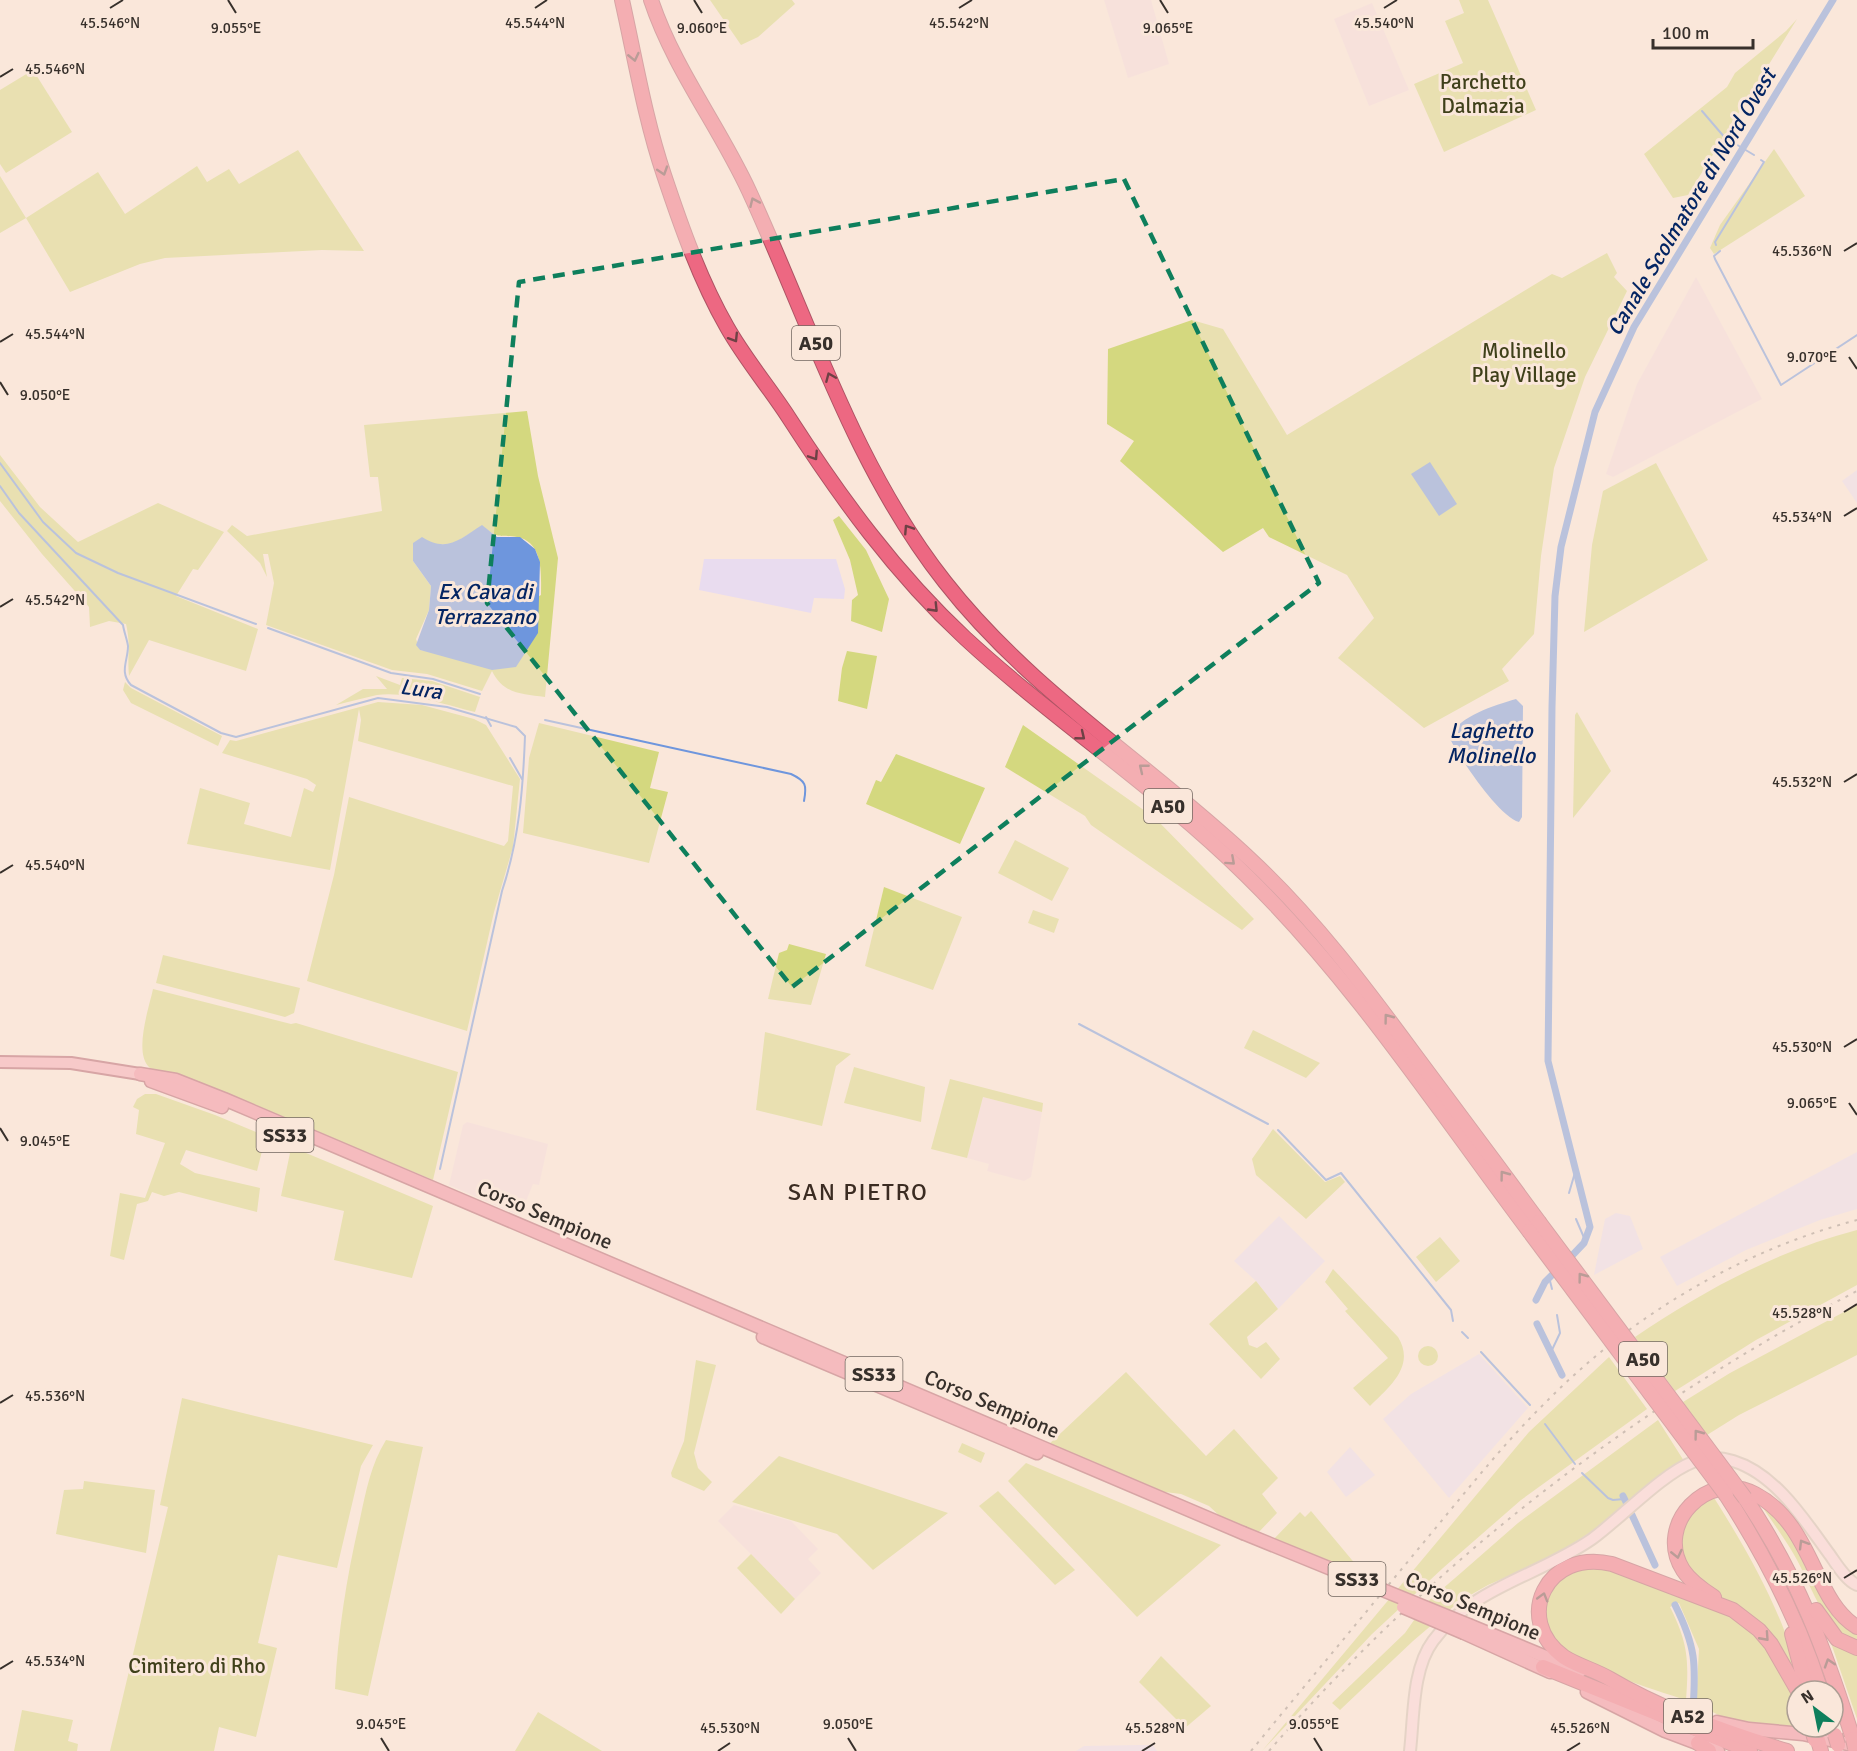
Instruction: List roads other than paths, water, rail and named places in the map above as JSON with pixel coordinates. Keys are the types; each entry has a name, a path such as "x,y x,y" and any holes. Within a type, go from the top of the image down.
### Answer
{"highway":[{"name":"A50","path":"622,0 663,173 707,286 729,331 829,479 916,589 1001,670 1189,824 1274,902 1353,996 1745,1498 1788,1570 1813,1621 1830,1666 1847,1743"},
{"name":"A50","path":"651,0 670,49 722,137 778,255 854,431 900,516 944,581 996,641 1060,700 1205,819 1274,882 1356,977 1726,1496 1762,1554 1792,1612 1817,1679"},
{"name":"Corso Sempione","path":"140,1074 156,1083 219,1106 449,1199 1240,1536 1629,1692"},
{"path":"1791,1679 1771,1644 1759,1630 1690,1579 1680,1563 1675,1549 1677,1525 1685,1509 1702,1495 1723,1488 1741,1488 1756,1495 1780,1514 1804,1544 1836,1608 1857,1627"},
{"path":"1758,1519 1788,1553 1830,1632 1844,1643 1857,1648"},
{"path":"1762,1554 1798,1652 1804,1679"},
{"path":"1629,1692 1608,1678 1565,1657 1549,1640 1541,1620 1540,1601 1556,1573 1577,1563 1606,1562 1733,1610"},
{"name":"SS33","path":"1468,1629 1543,1667 1568,1684 1613,1703 1665,1731 1718,1751"},
{"name":"A52","path":"1543,1667 1750,1751"},
{"name":"SS33","path":"1629,1692 1653,1697 1726,1725 1803,1734 1847,1743"},
{"name":"A52","path":"1629,1692 1717,1728 1787,1751"}],"main road":[{"name":"Corso Sempione","path":"0,1062 71,1063 140,1074"},
{"path":"1410,1751 1418,1690 1428,1649 1456,1615 1490,1591 1544,1568 1591,1539 1686,1466 1711,1458 1739,1463 1766,1480 1798,1513 1842,1571 1857,1585"}],"water":[{"path":"1430,462 1457,504 1439,516 1411,474"},
{"name":"Ex Cava di Terrazzano","path":"482,525 497,537 520,537 535,549 540,562 538,633 516,667 492,670 420,650 416,645 429,610 431,586 413,561 413,543 422,537 431,542 446,544 460,539"},
{"name":"Laghetto Molinello","path":"1516,699 1523,706 1522,817 1519,822 1510,817 1490,798 1449,737 1454,729 1469,717"}],"waterway":[{"name":"Canale Scolmatore di Nord Ovest","path":"1566,1262 1584,1243 1590,1227 1548,1061 1552,707 1555,596 1561,547 1595,412 1634,327 1833,0"},
{"path":"1702,111 1726,139"},
{"name":"Canale Scolmatore di Nord Ovest","path":"1734,143 1754,155"},
{"path":"1716,245 1715,242 1764,162 1761,160"},
{"path":"1720,251 1714,256 1715,259 1781,385 1857,335"},
{"path":"0,463 43,522 76,553 118,573 256,624"},
{"name":"Lura","path":"0,486 19,513 123,625 128,646 125,676 131,685 221,733 236,737 378,698 447,707 516,727 525,736 516,834 440,1169"},
{"path":"268,628 391,673 433,679 480,694"},
{"name":"Lura","path":"486,717 491,726"},
{"path":"545,720 791,774 804,784 804,801"},
{"path":"510,758 522,779"},
{"path":"1079,1024 1268,1124"},
{"path":"1278,1130 1326,1180 1341,1173 1451,1310 1453,1321"},
{"path":"1569,1193 1576,1169"},
{"path":"1576,1219 1585,1240"},
{"name":"Canale Scolmatore di Nord Ovest","path":"1536,1300 1545,1282 1558,1269"},
{"path":"1549,1277 1552,1289"},
{"path":"1551,1352 1560,1333 1557,1315"},
{"name":"Canale Scolmatore di Nord Ovest","path":"1537,1324 1562,1375"},
{"path":"1462,1332 1468,1338"},
{"path":"1481,1352 1530,1405"},
{"path":"1545,1424 1575,1464"},
{"path":"1582,1473 1608,1498 1624,1499"},
{"name":"Canale Scolmatore di Nord Ovest","path":"1623,1496 1626,1502"},
{"name":"Canale Scolmatore di Nord Ovest","path":"1632,1515 1655,1565"},
{"name":"Canale Scolmatore di Nord Ovest","path":"1675,1605 1687,1633 1693,1656 1693,1710"}],"railway":[{"path":"1251,1751 1497,1454 1530,1418 1580,1370 1652,1314 1730,1268 1771,1249 1857,1220"},
{"path":"1269,1751 1332,1681 1399,1615 1541,1493 1616,1437 1694,1385 1774,1336 1857,1291"}],"district":[{"name":"SAN PIETRO","path":"858,1192"}],"park label":[{"name":"Parchetto Dalmazia","path":"1483,94"},
{"name":"Molinello Play Village","path":"1524,363"},
{"name":"Cimitero di Rho","path":"197,1666"}]}
